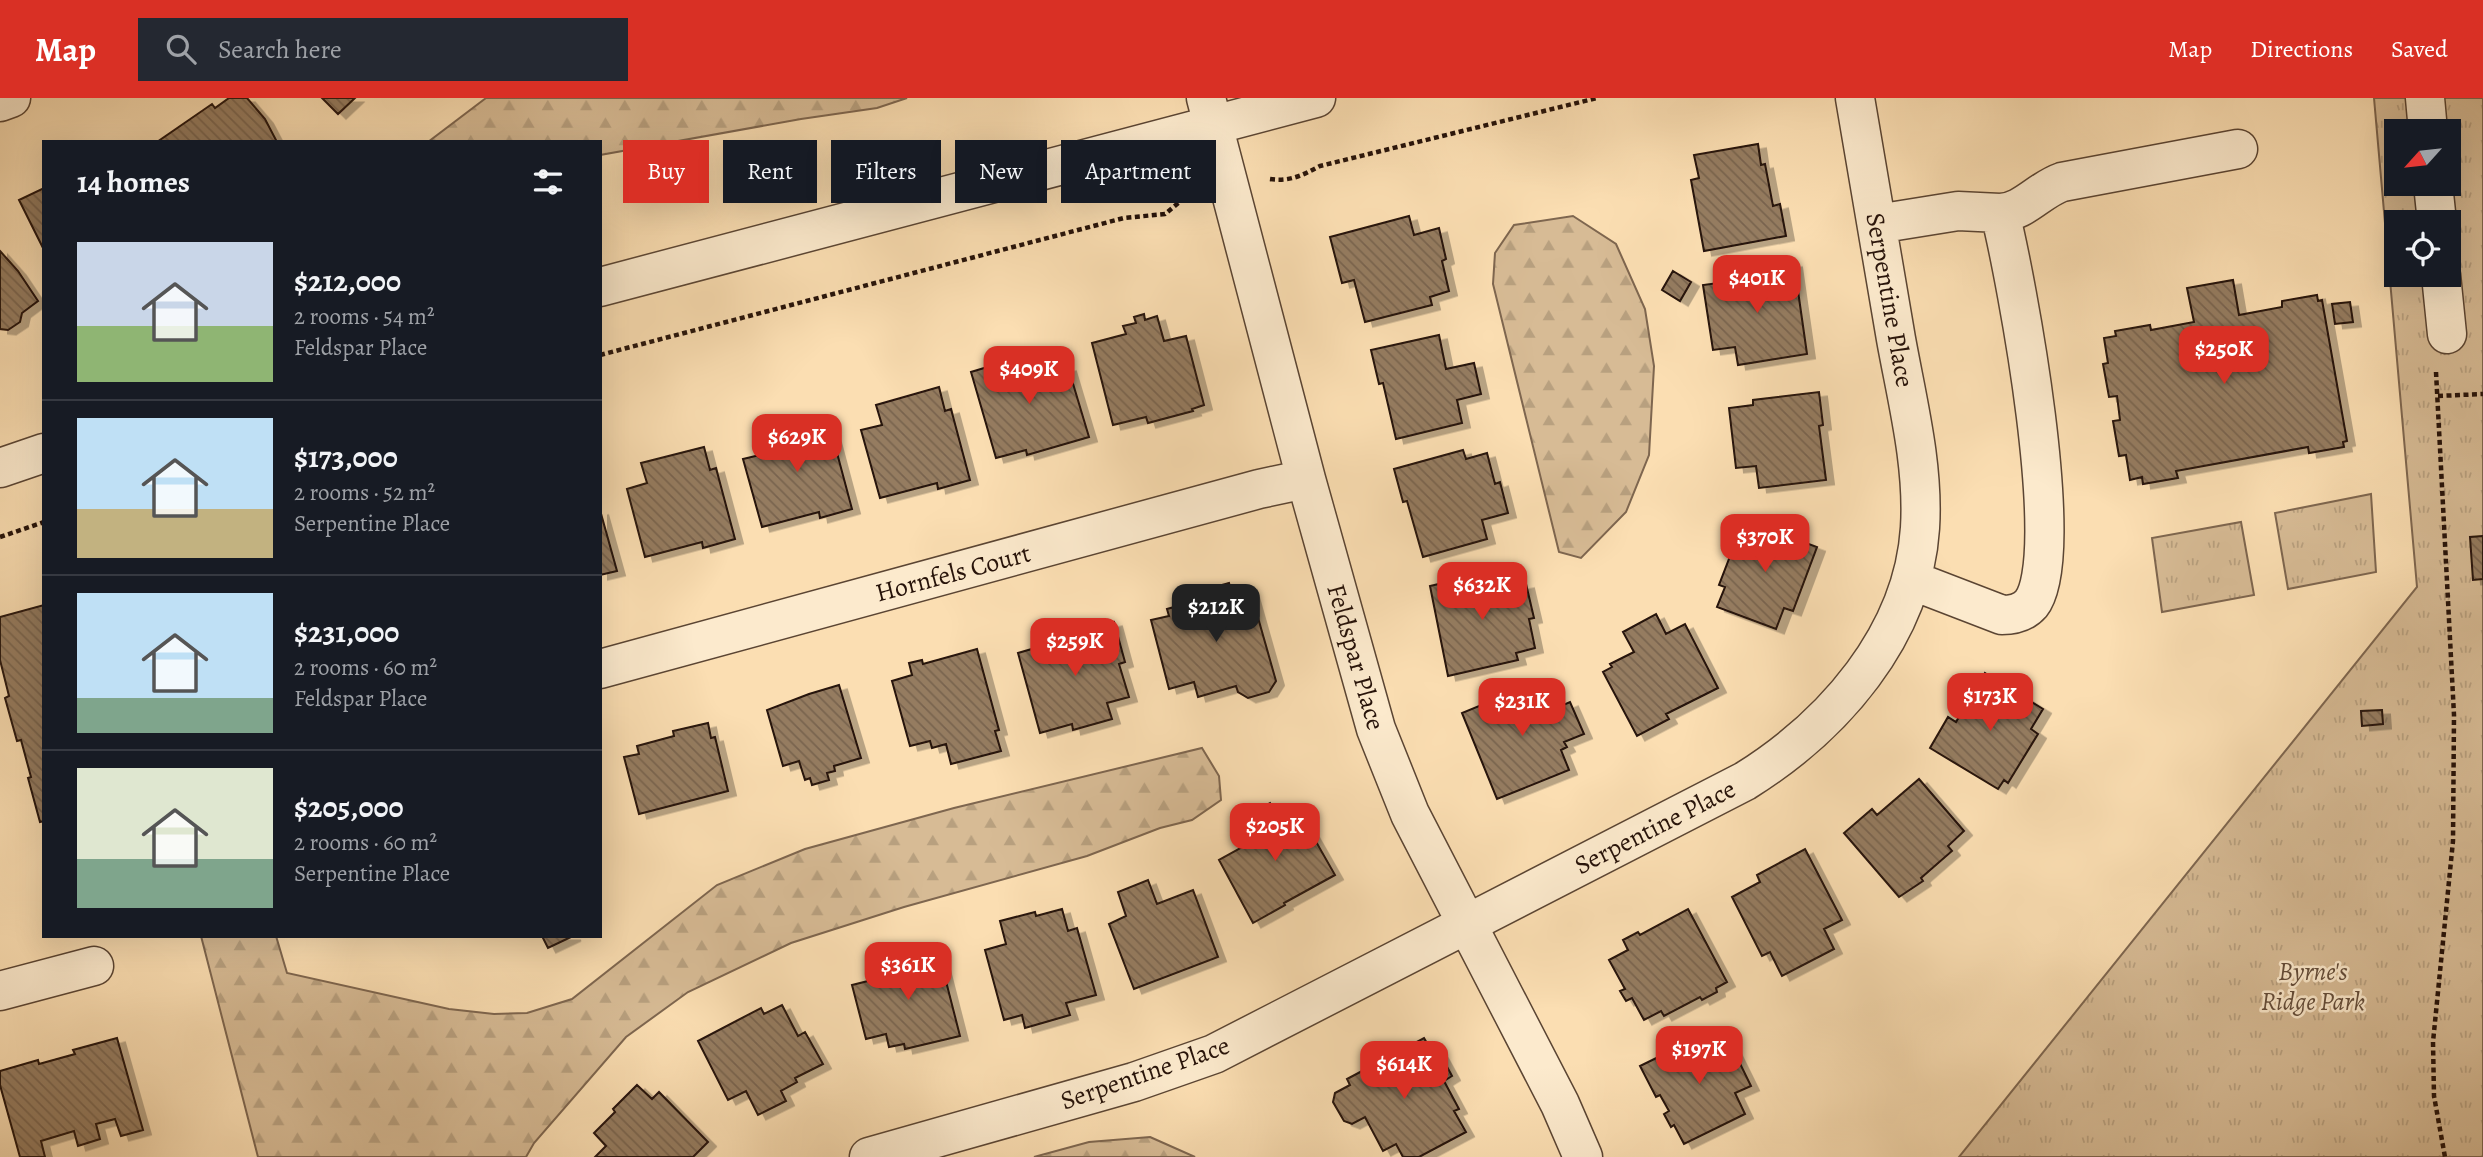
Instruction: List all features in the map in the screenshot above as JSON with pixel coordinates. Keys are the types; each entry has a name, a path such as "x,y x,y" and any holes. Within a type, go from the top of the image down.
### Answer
{"street":[{"path":"0,102 11,98"},
{"path":"602,286 1209,111 1316,98"},
{"name":"Serpentine Place","path":"869,1157 1176,1068 1245,1039 1745,781 1785,755 1816,729 1859,678 1892,626 1911,580 1920,526 1917,463 1855,98"},
{"path":"2425,98 2427,119"},
{"name":"Feldspar Place","path":"1209,111 1306,479 1376,729 1410,814 1560,1104 1583,1157"},
{"path":"1877,224 1958,211 2017,211 2049,187 2062,182 2238,149"},
{"path":"1911,580 1989,611 2012,615 2031,603 2041,577 2045,501 2026,349 2000,213"},
{"path":"2442,287 2447,334"},
{"path":"0,468 42,454"},
{"name":"Hornfels Court","path":"602,668 1259,489 1306,479"},
{"path":"2,984 94,966"}],"path":[{"path":"1270,179 1283,181 1320,166 1597,98"},
{"path":"602,354 1124,218 1165,214 1178,203"},
{"path":"2445,1157 2434,1096 2433,1042 2453,841 2454,715 2436,367 2447,334"},
{"path":"2438,396 2483,394"},
{"path":"0,537 42,523"}],"green space":[{"path":"486,98 907,98 877,108 684,140 623,140 623,151 602,155 602,140 431,140"},
{"name":"Byrne's Ridge Park","path":"2374,98 2483,98 2483,1157 1959,1157 2417,587 2391,287 2461,287 2461,210 2384,212"},
{"path":"1573,216 1616,244 1645,309 1654,366 1649,455 1626,512 1581,558 1559,552 1493,284 1495,253 1514,225"},
{"path":"2371,494 2376,572 2288,589 2275,513"},
{"path":"2241,522 2254,595 2162,612 2152,538"},
{"path":"1202,748 1219,776 1221,800 1192,820 1160,828 1087,856 904,907 791,943 688,992 626,1037 534,1143 526,1157 258,1157 202,938 277,938 287,973 449,1009 494,1014 527,1013 572,999 717,885 805,849 954,808"},
{"path":"1150,1137 1195,1157 1034,1157 1089,1142"}],"building":[{"path":"229,98 247,98 265,119 276,140 160,140 212,104 215,108"},
{"path":"322,98 355,98 338,114"},
{"path":"1758,144 1761,165 1765,164 1773,206 1780,204 1786,236 1704,251 1691,180 1699,178 1694,155"},
{"path":"42,189 42,246 19,200"},
{"path":"1409,216 1414,235 1439,228 1446,259 1442,261 1449,291 1430,297 1432,305 1365,322 1354,280 1342,283 1330,237"},
{"path":"0,251 18,271 38,301 22,313 20,322 8,330 0,329"},
{"path":"1794,263 1807,354 1738,365 1735,347 1713,350 1703,285 1726,282 1725,275"},
{"path":"1673,271 1691,282 1680,301 1662,290"},
{"path":"2233,280 2239,315 2282,307 2282,301 2317,295 2318,301 2322,300 2347,441 2343,442 2344,447 2309,453 2308,447 2176,471 2178,478 2143,484 2142,477 2130,480 2126,455 2119,456 2113,421 2120,420 2117,396 2109,397 2103,364 2108,363 2104,338 2116,336 2115,331 2150,325 2151,330 2194,322 2187,288"},
{"path":"2350,302 2353,322 2335,324 2332,304"},
{"path":"1144,314 1145,320 1157,316 1164,341 1186,336 1204,405 1192,409 1193,411 1148,423 1146,417 1113,425 1092,343 1126,334 1123,326 1136,323 1134,317"},
{"path":"1439,335 1446,369 1474,363 1481,394 1457,400 1462,423 1396,439 1383,383 1379,384 1371,350"},
{"path":"1040,351 1046,373 1068,367 1089,437 1027,455 1026,450 996,458 971,372"},
{"path":"939,387 945,411 951,409 970,480 938,489 937,483 880,498 861,430 882,425 876,405"},
{"path":"1819,392 1823,425 1819,426 1826,480 1759,488 1756,466 1736,468 1729,408 1753,405 1753,400"},
{"path":"821,417 827,440 833,438 852,509 820,518 819,512 762,527 743,459 764,454 758,434"},
{"path":"704,447 710,470 716,468 735,539 703,548 702,542 645,557 627,489 647,483 641,463"},
{"path":"1463,450 1466,459 1487,453 1495,484 1500,482 1508,513 1482,520 1487,539 1423,557 1407,501 1403,502 1394,469"},
{"path":"602,517 617,571 602,575"},
{"path":"1744,520 1817,547 1793,611 1784,608 1776,629 1717,607 1725,587 1719,585"},
{"path":"2483,536 2483,579 2473,580 2470,537"},
{"path":"1494,571 1498,590 1526,584 1534,618 1529,619 1535,648 1516,653 1518,660 1448,676 1430,586"},
{"path":"1229,583 1231,591 1249,586 1276,681 1269,692 1248,698 1238,692 1236,686 1198,697 1194,682 1169,689 1151,620 1169,616 1167,609 1199,600 1197,592"},
{"path":"42,606 40,822 21,740 17,741 5,698 9,696 0,660 0,617"},
{"path":"1656,614 1666,634 1685,624 1718,688 1666,714 1669,719 1637,736 1603,672 1612,667 1610,664 1634,652 1623,632"},
{"path":"1114,622 1125,662 1119,664 1129,697 1107,703 1112,719 1073,730 1072,724 1040,733 1018,653 1042,646 1040,639 1060,633 1061,637"},
{"path":"977,649 999,730 995,731 1001,751 951,764 946,744 932,748 930,741 910,746 892,681 912,675 909,663 922,660 923,664"},
{"path":"1985,673 2043,709 2031,729 2038,734 2008,783 2004,780 1998,789 1930,748 1948,717 1956,722"},
{"path":"1540,681 1552,710 1570,702 1584,734 1564,742 1567,747 1561,750 1569,770 1497,799 1462,713"},
{"path":"839,685 861,758 834,766 835,771 827,773 829,780 812,785 810,778 805,780 799,761 783,766 767,710"},
{"path":"2382,710 2383,724 2362,726 2361,711"},
{"path":"708,723 711,738 715,737 728,791 639,814 624,757 639,754 637,746 674,736 673,731"},
{"path":"1919,779 1964,831 1948,846 1952,851 1921,878 1923,881 1899,897 1844,833 1872,809 1877,815"},
{"path":"1270,803 1283,828 1302,817 1335,875 1253,923 1219,860 1253,841 1241,819"},
{"path":"1805,849 1842,920 1824,929 1834,949 1782,976 1770,952 1762,956 1732,897 1760,882 1757,875"},
{"path":"1148,880 1157,904 1193,890 1218,957 1134,989 1109,924 1126,916 1118,892"},
{"path":"1062,909 1068,931 1077,928 1096,995 1066,1003 1070,1015 1025,1028 1022,1015 1004,1020 985,950 1006,944 1000,921 1035,912 1036,916"},
{"path":"1688,909 1727,982 1716,988 1717,992 1702,1000 1700,997 1664,1016 1661,1011 1644,1020 1632,998 1626,1001 1620,991 1625,989 1609,960 1628,950 1623,940 1638,932 1640,935"},
{"path":"543,938 569,938 548,948"},
{"path":"938,950 960,1036 905,1049 904,1044 889,1047 886,1034 866,1039 852,985 872,980 869,968"},
{"path":"782,1005 798,1036 805,1032 823,1064 795,1078 797,1082 781,1091 786,1101 758,1115 746,1091 728,1100 698,1041 761,1008 764,1014"},
{"path":"1725,1033 1751,1086 1735,1093 1745,1114 1684,1144 1674,1125 1671,1127 1664,1114 1669,1111 1660,1095 1656,1097 1640,1066 1697,1038 1701,1045"},
{"path":"117,1038 143,1130 121,1136 115,1119 96,1124 100,1139 78,1146 74,1131 41,1141 45,1157 20,1157 0,1085 0,1071 38,1060 39,1064 75,1054 73,1050"},
{"path":"1424,1038 1435,1057 1440,1054 1452,1076 1444,1081 1459,1109 1454,1111 1466,1132 1419,1157 1403,1157 1396,1144 1383,1151 1365,1117 1352,1124 1344,1121 1333,1102 1335,1093 1350,1085 1347,1079"},
{"path":"637,1085 652,1099 659,1092 708,1142 693,1157 595,1157 606,1146 594,1133"}]}
